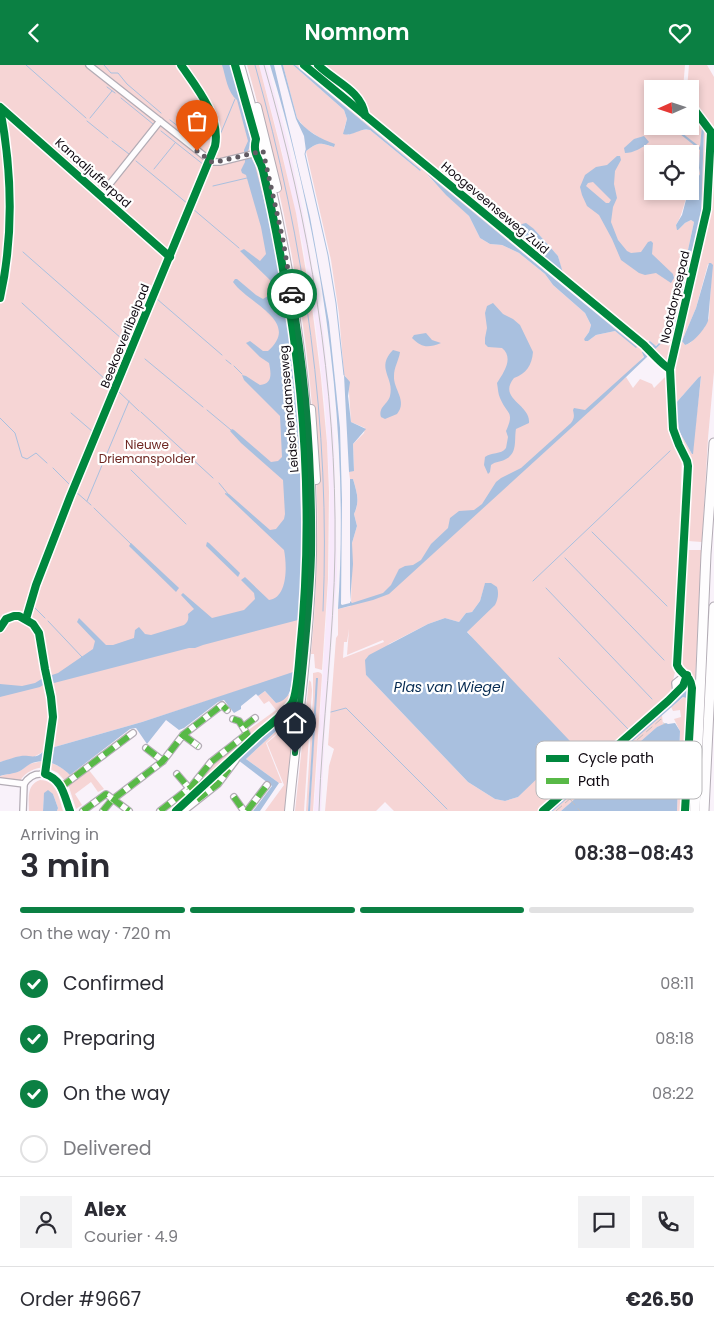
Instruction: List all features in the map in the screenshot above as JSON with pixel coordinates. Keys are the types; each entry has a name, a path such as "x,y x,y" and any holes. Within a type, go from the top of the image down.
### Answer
{"highway":[{"path":"698,741 706,554 714,443"},
{"path":"704,811 714,607"}],"main road":[{"name":"Leidschendamseweg","path":"240,65 266,151"},
{"name":"Leidschendamseweg","path":"246,65 298,300 305,347 312,419 317,524 314,597 306,668"},
{"path":"289,811 306,668"},
{"path":"294,811 306,668"}],"street":[{"path":"89,65 212,162 266,151"},
{"path":"101,195 160,121"},
{"path":"622,741 676,693"},
{"path":"103,811 112,800 163,761 183,735 222,705 226,710"},
{"path":"243,727 255,718"},
{"path":"160,811 190,788 211,762 247,734 239,721 233,719"},
{"path":"61,787 133,733"},
{"path":"183,735 198,746"},
{"path":"146,748 163,761"},
{"path":"184,811 218,784 236,760"},
{"path":"23,811 24,784 33,776 46,774 55,779 61,787 70,811"},
{"path":"177,774 190,788"},
{"path":"0,781 24,784"},
{"path":"234,797 246,811 267,785"},
{"path":"83,811 106,794 129,811"},
{"path":"543,811 557,799"}],"shaded area":[{"path":"259,65 267,65 288,142 302,207 323,327 334,440 337,575 325,729 321,811 314,811 329,573 330,489 325,406 316,328 303,246 280,143"}],"green space":[{"name":"Nieuwe Driemanspolder","path":"0,65 227,65 248,125 232,65 234,65 255,140 254,151 251,152 260,163 274,230 294,354 300,416 305,541 302,604 297,667 294,666 297,668 293,697 288,706 252,738 247,731 276,710 269,701 264,704 258,696 265,691 276,703 291,693 293,673 142,722 51,748 52,739 50,739 48,749 32,758 22,756 0,762","holes":["262,195 274,240 282,286 296,392 301,506 298,620 279,289"]},
{"path":"247,65 259,65 296,213 312,307 321,378 329,492 328,579 322,670 315,668 314,654 311,654 316,579 317,505 314,431 307,357 297,283 283,210"},
{"path":"283,65 293,65 344,110 347,119 344,129 348,135 360,130 370,130 420,171 295,65 685,65 684,80 644,80 644,135 699,135 699,119 709,133 706,208 669,366 653,351 670,335 673,324 667,335 655,346 650,341 645,340 641,344 649,352 643,351 644,356 623,380 626,377 633,388 640,379 652,384 654,388 668,374 672,425 682,454 676,668 669,697 619,741 550,741 467,631 495,604 485,584 480,601 472,612 466,613 459,622 445,618 428,624 389,644 366,675 468,782 495,799 505,801 518,797 536,778 536,799 554,799 540,811 394,811 385,802 376,811 325,811 329,766 334,749 328,745 336,638 338,635 338,609 351,606 352,543 357,526 354,514 357,505 357,493 353,479 350,479 349,472 354,470 353,444 364,433 365,428 351,422 349,392 344,375 339,314 331,260 306,151 313,146 325,144 334,147 305,128 297,118","holes":["702,125 704,128 701,218 676,314 677,304 675,285 681,281 694,222 691,220 678,230 676,225 686,200 644,200 644,145 699,145 699,168","427,175 589,306 637,348 615,331 596,335 588,341 584,339 591,325 585,313 553,285 545,274 519,253 502,245 490,244 480,238 469,216","519,226 534,229 558,256 562,271 514,233","349,629 347,655 383,640 384,642 343,658 344,642 347,642"]},
{"path":"689,65 707,65 714,77 714,372 702,542 688,541 689,456 676,436 672,372 710,209 713,133 709,124 699,111 699,80 688,80","holes":["708,264 712,264 709,318 704,328 690,343 685,345 682,341 696,308","698,378 701,378 692,454 679,431 676,403"]},
{"path":"688,550 702,550 695,681 682,665"},
{"path":"299,669 301,674 299,676 299,694 287,811 265,811 284,785 267,743 295,719 296,714 290,707 295,699"},
{"path":"318,672 322,675 313,811 310,811 317,678 308,811 306,811 313,673"},
{"path":"309,680 312,690 304,811 295,811"},
{"path":"685,696 687,698 685,741 680,741 680,731 674,719 681,717 680,710 673,711 671,707"},
{"path":"289,709 294,718 266,743 282,783 279,783 246,759 289,719 291,716 288,713 238,760 235,758"},
{"path":"662,715 663,725 657,727 641,741 632,741"},
{"path":"130,730 132,732 66,782 58,773 48,768 49,763 60,767 71,775"},
{"path":"248,735 251,739 194,791 192,788 212,762"},
{"path":"233,759 218,783 199,797 197,793"},
{"path":"46,762 45,767 31,771 20,781 0,780 0,776 20,771 29,764"},
{"path":"88,769 104,789 98,792 91,782 75,794 82,805 76,809 68,784"},
{"path":"40,780 54,786 63,811 57,811 58,808 53,794 44,796 43,811 29,811 30,789 32,785"},
{"path":"567,799 575,799 561,811 553,811"},
{"path":"677,799 683,799 682,811 677,811"}],"water":[{"path":"222,65 232,65 252,140 248,151 255,165 275,243 281,277 299,424 301,584 298,620 195,648 54,683 46,683 40,687 0,697 0,684 22,686 35,683 58,673 93,649 95,641 77,622 79,618 106,645 113,645 134,638 135,630 139,627 145,634 151,635 184,625 188,620 188,614 194,609 181,595 183,593 212,618 244,610 255,599 254,593 241,580 245,577 269,600 275,598 283,587 286,572 284,550 225,494 229,494 270,530 276,529 284,519 283,480 230,431 234,430 271,462 278,461 282,457 280,416 244,380 242,375 260,385 267,383 270,377 269,363 246,343 250,341 263,351 268,351 277,340 279,331 276,322 268,313 233,282 237,279 263,299 271,291 270,280 240,251 244,249 260,261 266,254 261,227 246,175 241,170 245,162 244,150 248,141 237,100 229,89"},
{"path":"270,65 274,65 310,217 329,322 340,428 342,605 350,603 350,601 352,603 383,593 391,585 399,569 413,565 421,560 431,544 448,528 450,518 459,511 474,510 482,504 496,482 521,468 571,423 574,418 574,408 585,410 644,357 642,352 647,353 653,346 648,342 650,341 656,346 667,335 672,325 678,294 676,282 678,279 681,281 682,278 694,222 691,220 685,223 678,230 676,225 682,215 686,200 699,200 699,146 702,125 704,128 701,218 675,326 670,335 603,399 389,594 338,609 341,541 336,403 318,266 305,198 289,131"},
{"path":"281,65 283,65 300,123 324,140 335,144 334,147 319,144 306,151 304,136 296,119"},
{"path":"293,65 421,170 370,130 366,129 347,135 343,134 347,119 344,110"},
{"path":"681,135 685,135 697,145 694,145"},
{"path":"644,136 649,142 635,151 625,153 624,148 634,139"},
{"path":"617,156 620,156 621,160 615,171 614,184 617,198 613,207 611,222 618,240 631,253 641,252 648,242 651,241 653,243 652,254 673,274 674,278 671,283 656,273 645,275 639,273 621,260 599,215 587,206 580,187 585,175 596,167 607,165","holes":["593,182 611,200 609,203 606,203 586,186 588,183"]},
{"path":"427,174 637,347 615,331 596,335 585,341 584,339 591,325 585,313 553,285 545,274 519,253 502,245 490,244 480,238 469,216"},
{"path":"526,223 534,229 558,256 563,273 514,232 522,224"},
{"path":"709,263 713,265 708,321 692,342 685,345 682,341 696,308"},
{"path":"493,303 503,314 520,325 533,352 528,368 514,378 509,391 525,411 529,423 516,429 514,450 506,459 491,465 488,474 484,465 485,457 501,452 506,448 508,437 506,431 510,420 509,413 499,396 497,383 507,365 506,352 502,348 488,347 485,344 487,328 485,313 487,306"},
{"path":"426,333 432,340 441,343 425,346 412,338 414,335"},
{"path":"393,350 400,352 394,381 401,404 397,414 385,419 380,414 389,399 391,390 385,368 388,356"},
{"path":"344,375 350,382 348,396 351,422 366,429 353,444 354,471 349,472"},
{"path":"701,376 692,454 679,431 676,403"},
{"path":"350,479 353,479 357,497 354,514 357,526 352,543 353,564 350,601"},
{"path":"207,542 240,573 238,577 206,546"},
{"path":"131,543 179,588 176,592 129,546"},
{"name":"Plas van Wiegel","path":"485,583 491,583 497,587 498,594 495,605 467,632 570,741 536,741 536,780 518,797 505,801 495,799 468,782 366,675 365,660 369,655 428,624 445,618 459,622 466,613 472,612 480,601"},
{"path":"293,672 290,692 285,699 276,703 265,691 258,696 256,694 241,706 241,709 234,713 224,700 218,702 179,730 166,720 147,744 136,728 130,729 70,775 57,765 41,761 30,764 18,772 0,776 0,762 21,756 36,756 44,750 142,722"},
{"path":"316,678 318,678 310,811 308,811"},
{"path":"685,689 688,691 687,698 683,697 633,741 627,741"},
{"path":"289,713 291,716 289,719 246,759 279,783 260,811 253,811 272,786 238,760"},
{"path":"666,723 675,723 680,731 680,741 641,741 657,727"},
{"path":"48,790 53,794 58,808 57,811 43,811 44,793"},
{"path":"561,799 567,799 553,811 548,811"},
{"path":"575,799 677,799 677,811 561,811"}],"waterway":[{"path":"26,65 86,118"},
{"path":"104,65 111,73 118,73 127,84 161,113"},
{"path":"255,65 288,199 311,335 323,473 323,611"},
{"path":"107,87 115,93"},
{"path":"90,118 112,91"},
{"path":"121,98 153,124"},
{"path":"220,135 235,99"},
{"path":"170,120 201,144 214,136"},
{"path":"87,121 108,138"},
{"path":"19,127 96,195"},
{"path":"161,131 204,165 191,196"},
{"path":"112,141 129,154"},
{"path":"154,169 175,143"},
{"path":"306,150 305,154 328,255 336,303 344,375"},
{"path":"136,161 188,204 170,249"},
{"path":"213,186 247,178"},
{"path":"102,201 152,245"},
{"path":"193,209 239,248"},
{"path":"23,252 130,346"},
{"path":"116,379 166,259"},
{"path":"122,380 171,263"},
{"path":"157,299 222,355"},
{"path":"22,303 107,381"},
{"path":"145,359 203,407"},
{"path":"226,360 231,364"},
{"path":"234,366 242,374"},
{"path":"101,415 114,383"},
{"path":"98,437 118,391 139,411"},
{"path":"87,501 129,401"},
{"path":"207,410 231,430"},
{"path":"141,412 213,478"},
{"path":"71,413 93,432"},
{"path":"0,418 15,433 22,457 27,459 36,453 47,463"},
{"path":"84,455 98,422"},
{"path":"76,491 97,441"},
{"path":"533,581 670,451"},
{"path":"28,601 30,591 83,459"},
{"path":"53,468 70,485"},
{"path":"131,470 186,524"},
{"path":"219,483 228,494"},
{"path":"76,492 91,505"},
{"path":"94,508 131,544"},
{"path":"592,532 667,606"},
{"path":"565,558 664,660"},
{"path":"546,588 652,699"},
{"path":"34,607 45,618"},
{"path":"48,621 82,657"},
{"path":"559,658 628,729"},
{"path":"685,741 688,695"},
{"path":"331,712 346,708 447,809"},
{"path":"681,811 682,799"}],"tram line":[{"path":"264,65 295,184 307,244 318,305 331,427 334,488 334,583 319,811"}],"railway":[{"path":"636,741 661,719 665,725"},
{"path":"570,799 580,811"},
{"path":"556,811 570,799"}],"marked path":[{"path":"103,811 112,800 163,761 183,735 222,705 227,710"},
{"path":"160,811 191,787 211,762 247,734 243,727 255,718"},
{"path":"233,719 239,721 243,727"},
{"path":"61,787 133,733"},
{"path":"183,735 198,746"},
{"path":"146,748 163,761"},
{"path":"197,800 218,784 229,769"},
{"path":"177,774 189,788"},
{"path":"247,811 267,785"},
{"path":"83,811 106,794 129,811"},
{"path":"234,797 244,811"}],"cycle path":[{"name":"Beekoeverlibelpad","path":"26,619 36,585 70,497 215,146 216,135 211,114 200,93 181,65"},
{"path":"176,811 281,716 292,703 298,678 304,604 306,557 305,462 298,368 292,321 272,210 262,167 255,149 256,139 235,65"},
{"name":"Hoogeveenseweg Zuid","path":"304,65 644,345 670,369"},
{"path":"318,65 353,93 363,106 365,115"},
{"name":"Kanaaljufferpad","path":"0,107 170,257"},
{"path":"0,108 7,155 10,203 8,251 0,298"},
{"name":"Nootdorpsepad","path":"689,741 692,688 691,683 677,665 688,466 673,429 670,369 707,209 711,132 699,116"},
{"path":"0,628 6,619 19,616 33,624 39,633 53,717 45,774 56,780 59,784 70,811"},
{"path":"623,741 683,686 687,675"},
{"path":"543,811 557,799"},
{"name":"Nootdorpsepad","path":"685,811 686,799"}],"way so far":[{"path":"197,151 212,162 263,151 283,240 292,294"}],"route":[{"path":"292,294 305,391 312,556 295,753"}]}
